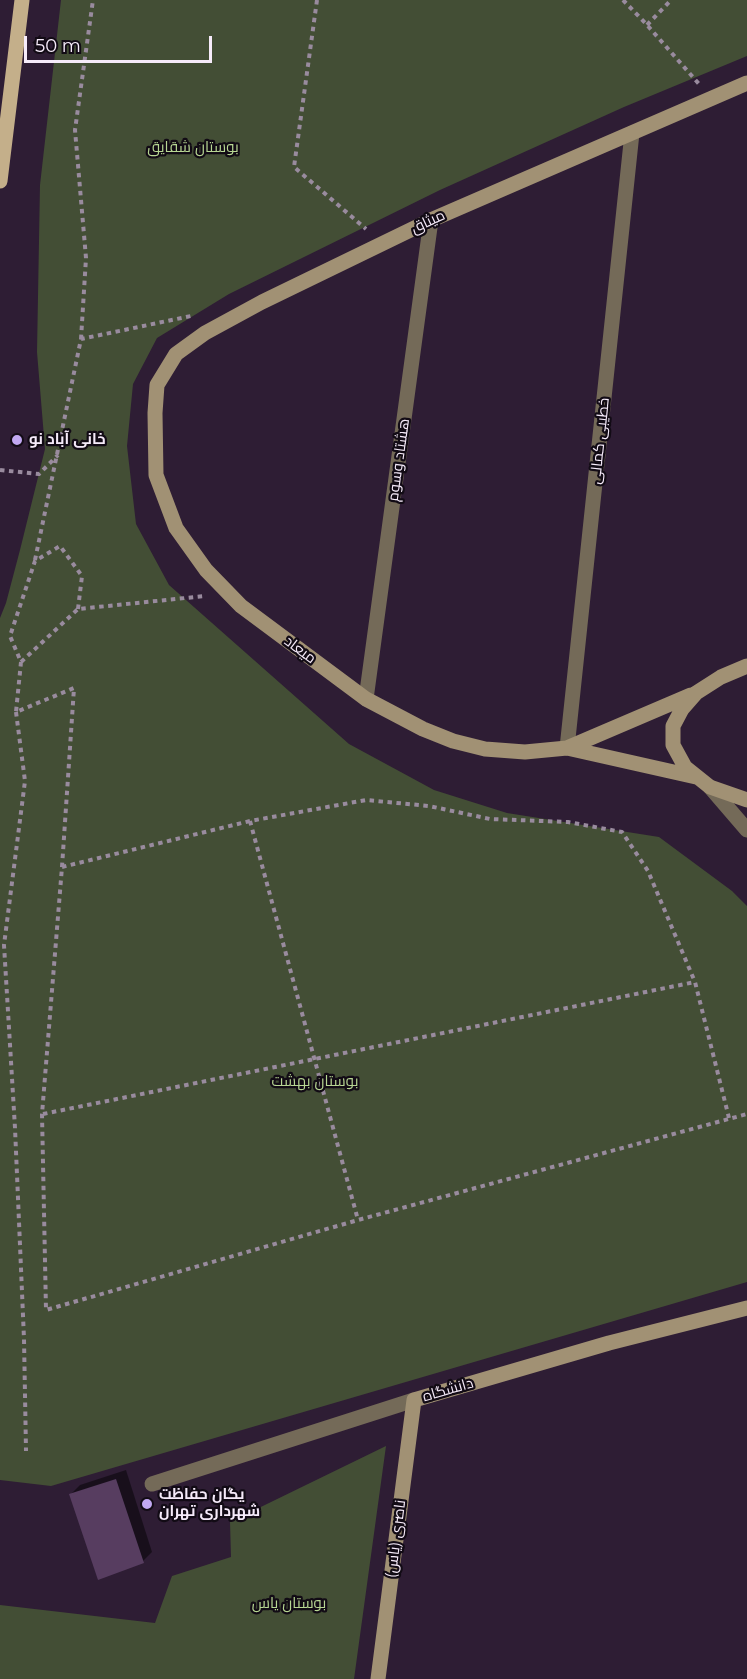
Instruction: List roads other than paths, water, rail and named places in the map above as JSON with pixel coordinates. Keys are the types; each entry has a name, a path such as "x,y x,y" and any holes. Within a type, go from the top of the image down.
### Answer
{"main road":[{"path":"0,181 22,0"}],"street":[{"name":"میثاق","path":"154,413 157,385 176,354 205,333 262,302 431,220 747,83"},
{"name":"خطیبی کمالی","path":"567,748 632,133"},
{"name":"هشتاد وسوم","path":"366,699 431,220"},
{"name":"میعاد","path":"154,413 156,475 176,528 206,570 242,606 366,699 423,729 453,741 485,749 525,752 567,748"},
{"path":"567,748 696,693 721,677 747,666"},
{"path":"696,693 682,709 673,726 673,745 685,767 710,787 747,831"},
{"path":"567,748 696,777"},
{"path":"710,787 747,800"},
{"name":"دانشگاه","path":"152,1484 414,1400 609,1343 747,1308"},
{"name":"ناصری (یاس)","path":"378,1679 414,1400"}],"place":[{"name":"خانی آباد نو","path":"17,440"},
{"name":"یگان حفاظت شهرداری تهران","path":"147,1504"}],"park label":[{"name":"بوستان شقایق","path":"193,148"},
{"name":"بوستان بهشت","path":"315,1082"},
{"name":"بوستان یاس","path":"289,1604"}]}
